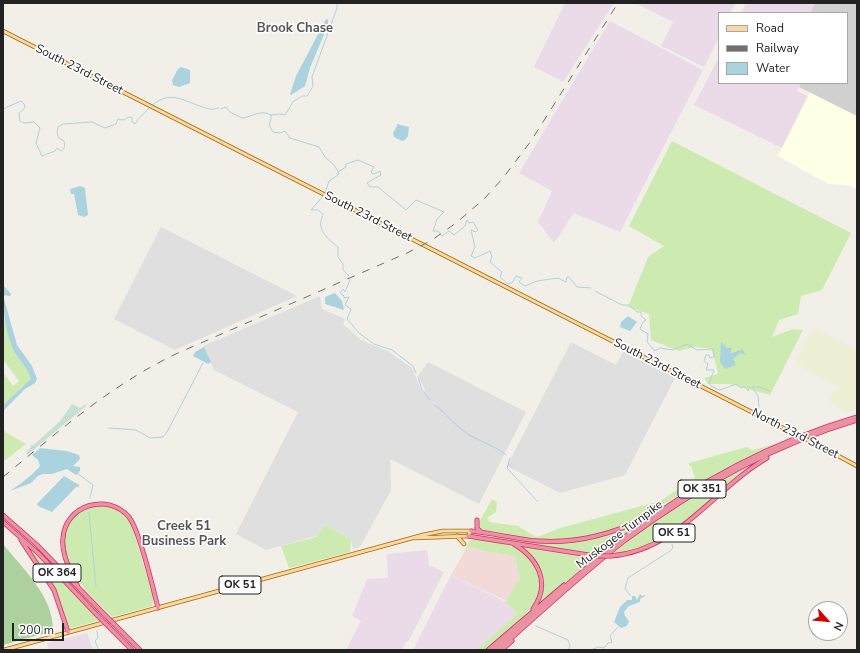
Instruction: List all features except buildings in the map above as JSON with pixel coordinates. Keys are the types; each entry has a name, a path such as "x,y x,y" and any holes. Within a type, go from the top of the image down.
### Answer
{"highway":[{"name":"OK 51","path":"471,531 537,541 578,540 619,530 659,512 715,478 767,451 825,427 857,417"},
{"name":"OK 51","path":"468,536 510,541 595,556 611,556 636,552 661,542 677,531 756,464 811,437 857,420"},
{"name":"Muskogee Turnpike","path":"498,650 624,542 681,502 743,467 811,437"},
{"path":"78,587 65,558 62,538 69,520 78,511 86,506 104,503 117,508 126,514 136,529 158,608"},
{"name":"Muskogee Turnpike","path":"493,650 615,544 659,512"},
{"name":"OK 364","path":"4,516 78,587 140,650"},
{"path":"477,520 477,528 482,532"},
{"name":"OK 364","path":"3,522 13,530 132,650"},
{"path":"17,534 54,590 68,632"},
{"path":"510,541 529,554 536,564 540,576 540,594 529,614"},
{"path":"488,650 555,591 583,572"},
{"path":"502,650 546,608"}],"main road":[{"name":"South 23rd Street","path":"3,31 733,402"},
{"name":"North 23rd Street","path":"733,402 857,466"},
{"name":"OK 51","path":"4,650 423,535 443,532 471,531"},
{"path":"468,536 471,531"},
{"path":"426,538 441,534 443,532"},
{"path":"457,536 464,544"},
{"name":"OK 51","path":"414,538 468,536"}],"shaded area":[{"path":"565,3 614,3 563,82 534,67"},
{"path":"635,3 736,3 731,12 718,12 718,39 704,67 661,46 673,22"},
{"path":"746,3 815,3 810,12 742,12"},
{"path":"815,3 857,4 857,116 799,87 800,84 848,84 848,12 810,12"},
{"path":"610,21 703,70 620,232 574,213 554,243 538,222 552,191 519,173"},
{"path":"718,59 718,84 800,84 797,91 808,96 782,148 694,105"},
{"path":"810,92 857,116 857,189 848,185 828,184 778,156"},
{"path":"161,227 297,296 175,350 114,319"},
{"path":"320,296 322,309 345,319 343,324 361,340 388,351 412,368 423,394 425,390 418,376 428,362 526,412 479,504 390,459 391,490 360,547 353,549 351,539 324,525 316,536 266,550 236,534 298,412 214,370 203,346"},
{"path":"813,328 857,350 857,409 844,413 826,398 839,387 795,363"},
{"path":"571,342 616,365 623,352 675,378 625,475 560,493 507,466"},
{"path":"88,403 27,455 26,452 60,421 72,404 80,408"},
{"path":"468,546 482,551 515,556 520,581 517,581 507,601 451,575"},
{"path":"427,550 429,565 444,572 408,642 406,642 402,650 346,650 361,621 352,616 367,579 388,578 387,554"},
{"path":"451,575 506,602 517,614 476,650 413,650"},
{"path":"87,633 93,650 49,650 47,643"}],"green space":[{"path":"672,141 851,233 822,290 801,296 798,314 779,320 772,337 793,329 803,330 770,395 730,384 708,384 704,378 718,374 712,349 695,347 679,351 651,340 649,314 628,307 648,257 664,246 629,226"},
{"path":"3,315 13,347 17,356 28,371 31,379 3,405 3,372 13,386 19,381 3,360"},
{"path":"3,429 26,444 3,462"},
{"path":"776,444 688,489 645,516 617,529 578,538 555,540 482,530 478,524 492,499 497,502 496,512 488,517 489,522 518,526 536,537 540,536 560,528 660,501 695,478 689,463 747,447 752,450"},
{"path":"748,467 676,529 649,546 615,555 614,552 662,517"},
{"path":"106,505 122,512 131,523 154,599 152,606 112,617 83,587 74,575 64,550 64,536 72,518 80,511 85,509"},
{"path":"644,521 599,554 494,538 494,536 552,542 580,541 610,535"},
{"path":"13,525 101,612 98,613 12,528"},
{"path":"324,525 351,539 350,552 289,568 281,546 316,537"},
{"path":"476,539 505,544 523,552 535,566 539,585 536,599 528,612 484,650 476,650 517,614 506,602 517,581 520,581 515,556 482,551 469,546 463,555 469,541"},
{"path":"3,544 36,584 43,595 52,619 53,631 3,645"},
{"path":"27,546 100,620 68,629 57,594"},
{"path":"521,547 595,559 537,605 541,589 540,573 533,559"}],"water":[{"path":"326,19 328,20 328,25 310,68 305,86 291,95 290,94 296,76"},
{"path":"181,67 190,70 190,83 179,87 173,85 172,80 178,69"},
{"path":"397,124 409,127 408,136 405,140 402,141 394,137 393,133"},
{"path":"80,186 85,188 88,215 84,217 78,215 74,194 71,194 70,189"},
{"path":"3,285 11,294 10,296 3,295"},
{"path":"335,293 342,301 344,310 325,304 325,297"},
{"path":"3,295 17,345 32,366 37,379 35,383 25,389 3,411 3,405 31,379 30,375 15,353 8,336"},
{"path":"628,316 637,322 630,331 620,327 621,322"},
{"path":"721,342 727,348 732,348 730,354 742,349 746,355 740,353 733,359 736,365 725,369 720,362"},
{"path":"204,347 211,362 208,364 193,356 195,352"},
{"path":"40,448 67,451 79,455 80,459 73,466 80,467 80,471 76,475 67,469 52,474 43,474 38,476 31,483 10,491 30,476 40,466 38,460 32,455"},
{"path":"64,476 79,485 79,487 76,487 52,512 38,506 37,504"},
{"path":"640,594 645,596 640,599 640,602 629,606 624,612 629,621 627,626 621,628 614,622 620,607 627,600 632,600 632,596 635,596 637,600"}],"waterway":[{"path":"271,115 285,115 293,102 302,96 307,96 313,86 312,77 337,8 337,3"},
{"path":"3,109 21,101 25,105 24,109 19,113 20,121 24,123 34,122 40,128 36,143 42,156 55,151 57,148 61,151 63,149 65,145 64,141 59,138 57,133 58,127 63,124 92,122 105,128 116,124 118,119 123,120 129,117 132,118 132,122 135,124 139,118 156,103 171,97 178,98 201,107 210,109 219,108"},
{"path":"221,109 226,107 230,112 242,118 260,113 267,113 271,115 269,125 273,132 280,133 285,131 290,138 319,147 325,157 334,165 339,173 329,181 325,193"},
{"path":"338,172 346,167 346,164 358,160 374,167 371,172 374,174 380,171 381,175 367,183 370,187 378,187 406,210 416,200 444,212 437,219 433,231 438,231 442,236 449,231 454,235 465,226 467,220 469,223 473,222 478,230 476,232 471,230 475,247 471,256 475,258 490,251 492,257 490,262 502,272 500,277 508,284 512,283 516,276 522,278 519,282 525,286 537,281 558,278 566,282 567,277 569,277 577,287 591,288"},
{"path":"323,196 311,210 318,210 323,214 321,229 338,247 338,257 343,264 343,270 349,276"},
{"path":"350,280 345,292 343,289 340,293 344,296 344,298 349,297 345,305 351,309 347,319 359,333 374,344 392,350 413,366 416,373"},
{"path":"595,291 622,305 629,305 637,312 641,312 641,316 646,320 643,322 640,329 648,334 647,342 655,351 660,348 673,350 687,344 697,350 713,349 714,357 710,358 709,355 706,355 704,361 708,364 706,370 714,370 709,383 711,386 720,390 736,384 741,388 744,386 748,391 749,387 759,387 770,391"},
{"path":"109,428 136,430 150,438 163,437 203,363"},
{"path":"418,377 422,390 430,400"},
{"path":"753,388 758,396 759,407"},
{"path":"435,405 462,430 506,455"},
{"path":"31,446 35,448"},
{"path":"510,458 507,468 537,501"},
{"path":"77,473 93,485 90,498"},
{"path":"89,512 96,587"},
{"path":"657,523 664,533"},
{"path":"631,596 625,589 628,578 670,551 673,548 672,544"},
{"path":"536,626 568,640 570,646 568,650"},
{"path":"591,650 598,647 604,648 608,643 612,642 610,636 618,627"},
{"path":"97,631 98,638 95,641 99,650"}],"railway":[{"path":"3,477 87,409 154,365 178,353 407,253 432,240 456,223 484,199 503,178 531,141 618,3"}],"district":[{"name":"Brook Chase","path":"295,29"},
{"name":"Creek 51 Business Park","path":"184,534"}]}
